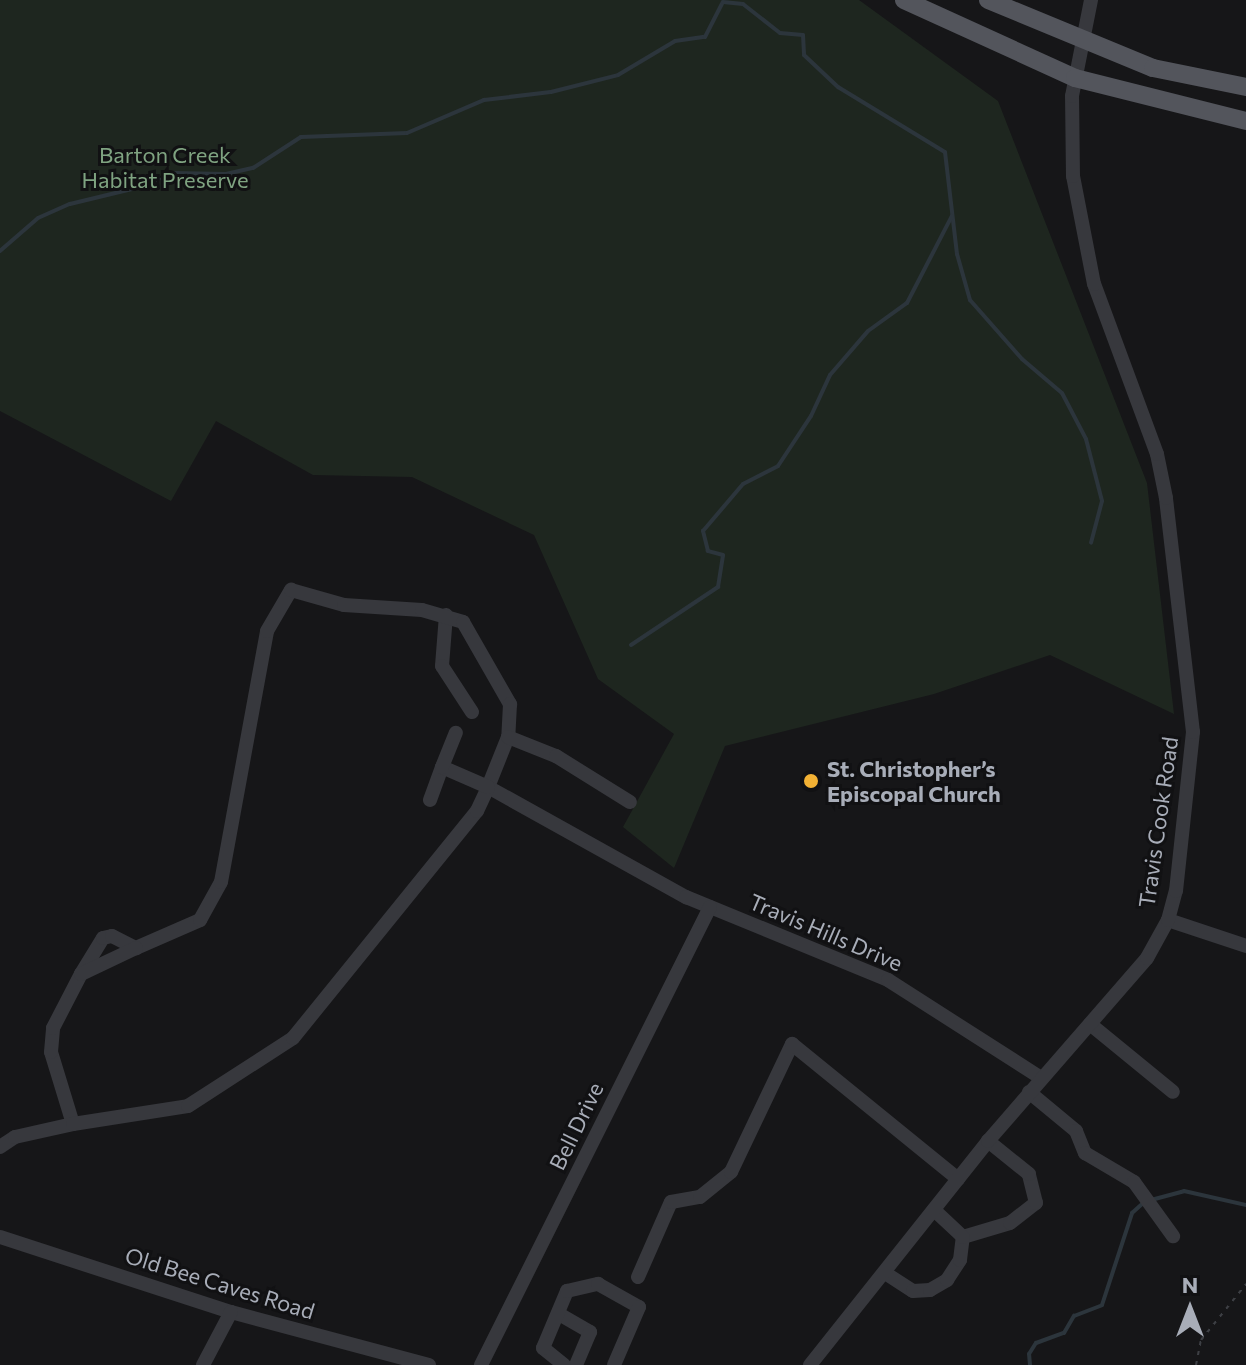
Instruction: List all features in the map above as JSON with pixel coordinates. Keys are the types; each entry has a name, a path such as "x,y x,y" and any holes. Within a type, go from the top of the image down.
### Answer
{"main road":[{"path":"904,0 1075,78 1246,121"},
{"path":"988,0 1153,68 1246,87"}],"street":[{"name":"Travis Cook Road","path":"810,1365 988,1141 1147,958 1168,920 1192,762 1190,690 1157,454 1083,242 1071,138 1075,78 1086,41 1091,0"},
{"path":"0,1147 15,1137 73,1124 188,1106 293,1038 477,811 488,787 505,744 510,704 463,622 446,615 344,605 296,589 287,593 267,631 261,656 221,882 200,920 81,974"},
{"path":"446,615 442,666 472,712"},
{"path":"430,800 456,733"},
{"path":"505,744 556,756 630,802"},
{"name":"Travis Hills Drive","path":"442,767 488,787 710,907 888,980 1041,1078"},
{"name":"Bell Drive","path":"481,1365 710,907"},
{"path":"1168,920 1246,946"},
{"path":"73,1124 50,1039 81,974 107,936 136,948"},
{"path":"1090,1024 1173,1092"},
{"path":"638,1277 671,1202 700,1197 731,1172 792,1044 958,1179"},
{"path":"1029,1092 1076,1131 1085,1153 1122,1170 1173,1236"},
{"path":"963,1242 1010,1223 1036,1203 1029,1174 988,1141"},
{"path":"934,1210 963,1242"},
{"name":"Old Bee Caves Road","path":"0,1237 231,1312 429,1365"},
{"path":"885,1273 913,1291 938,1288 955,1269 963,1242"},
{"path":"564,1365 543,1348 567,1291 598,1284 639,1307 614,1365"},
{"path":"203,1365 231,1312"},
{"path":"559,1314 590,1332 576,1365"}],"path":[{"path":"1196,1365 1201,1340 1246,1284"}],"green space":[{"name":"Barton Creek Habitat Preserve","path":"0,0 859,0 998,101 1147,483 1174,714 1050,655 934,694 725,746 674,868 623,827 674,734 598,679 534,535 412,477 313,475 216,421 171,501 0,411"}],"waterway":[{"path":"0,251 38,218 70,204 136,188 173,173 226,174 253,168 301,137 407,133 484,100 551,92 618,75 675,41 705,37 723,2 743,4 780,33 803,35 804,55 838,87 945,152 957,254 970,300 1022,359 1062,393 1086,439 1102,501 1091,543"},
{"path":"631,645 718,587 723,555 708,551 703,531 743,484 778,466 811,416 830,375 868,331 907,303 952,216"},
{"path":"1151,1200 1184,1191 1246,1205"},
{"path":"1030,1365 1029,1354 1036,1343 1064,1333 1074,1316 1102,1305 1132,1213 1143,1203"}],"place":[{"name":"St. Christopher’s Episcopal Church","path":"811,781"}]}
